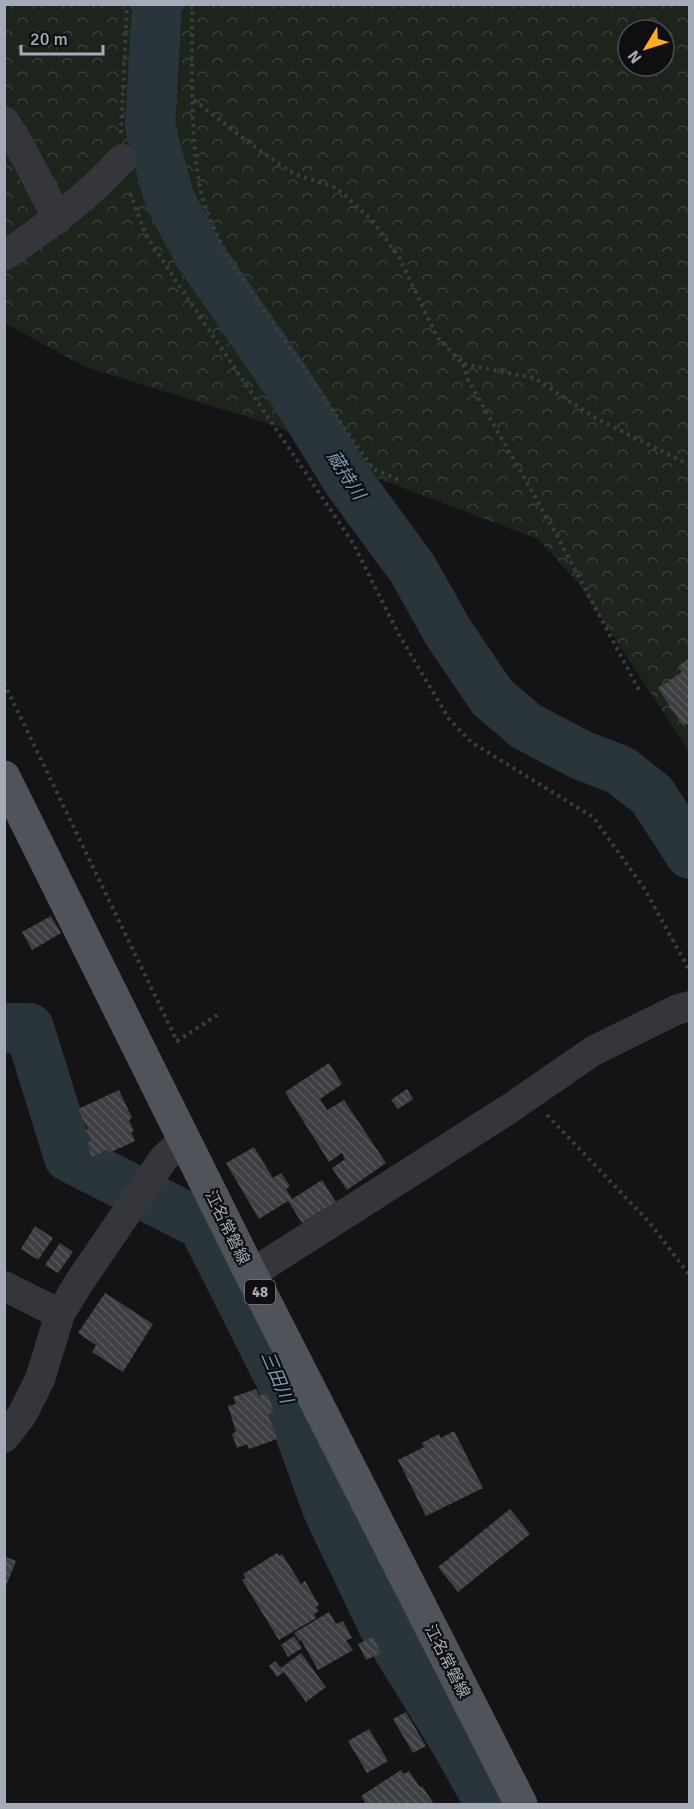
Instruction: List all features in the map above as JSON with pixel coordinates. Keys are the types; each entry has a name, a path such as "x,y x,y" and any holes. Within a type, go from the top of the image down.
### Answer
{"main road":[{"name":"江名常磐線","path":"4,777 251,1274 521,1804"}],"street":[{"path":"4,121 58,219"},
{"path":"4,256 58,219 99,184 122,159"},
{"path":"4,810 33,835"},
{"path":"251,1274 529,1096 593,1051 676,1010 690,1006"},
{"path":"4,1438 22,1415 40,1379 60,1314 164,1158 185,1139"},
{"path":"4,1286 60,1314"}],"path":[{"path":"127,4 121,124 123,172 146,235 353,543 398,633 449,719 471,742 593,817 644,888 690,973"},
{"path":"192,4 195,138 201,190 230,261 373,469 399,480"},
{"path":"194,100 294,174 337,188 372,220 399,257 436,337 464,364 534,378 597,420 690,465"},
{"path":"464,364 467,378 555,532 639,690"},
{"path":"4,682 177,1041 219,1014"},
{"path":"529,1096 650,1223 690,1276"}],"green space":[{"path":"5,5 689,5 689,751 578,583 538,539 374,477 276,426 85,367 5,323"}],"building":[{"path":"690,658 690,722 683,726 658,688 682,672 678,666"},
{"path":"51,916 61,933 32,950 22,932"},
{"path":"329,1063 342,1084 320,1099 327,1110 344,1100 386,1163 347,1190 332,1168 345,1159 342,1153 329,1162 285,1092"},
{"path":"407,1089 413,1099 398,1109 391,1100"},
{"path":"119,1090 132,1118 129,1120 135,1141 109,1153 107,1150 92,1157 87,1143 91,1141 86,1130 88,1129 78,1109"},
{"path":"254,1147 273,1178 281,1173 290,1186 286,1189 292,1199 322,1180 336,1202 302,1223 288,1201 259,1219 226,1163"},
{"path":"35,1226 53,1238 38,1260 21,1249"},
{"path":"60,1243 73,1252 58,1273 45,1265"},
{"path":"105,1293 153,1324 123,1372 92,1352 96,1345 78,1333"},
{"path":"256,1389 259,1396 267,1393 274,1412 268,1414 277,1439 249,1449 247,1444 237,1448 232,1434 236,1432 228,1406 236,1404 233,1397"},
{"path":"454,1431 483,1488 426,1516 398,1460 424,1447 422,1443 439,1434 441,1438"},
{"path":"510,1509 530,1534 458,1592 438,1567"},
{"path":"277,1553 279,1556 282,1554 301,1584 305,1581 319,1605 316,1607 319,1611 314,1614 316,1618 279,1640 242,1580 246,1578 243,1574"},
{"path":"4,1556 16,1561 5,1588 4,1588"},
{"path":"329,1612 336,1624 343,1621 352,1638 346,1641 353,1650 318,1670 301,1640 294,1633"},
{"path":"294,1636 302,1648 288,1657 281,1645"},
{"path":"373,1637 381,1653 366,1660 358,1644"},
{"path":"301,1653 326,1687 306,1702 284,1672 277,1677 269,1666 275,1661 281,1668"},
{"path":"406,1712 426,1746 413,1753 393,1719"},
{"path":"369,1729 388,1761 367,1773 348,1741"},
{"path":"401,1770 404,1774 409,1771 434,1804 366,1804 361,1796"}],"waterway":[{"name":"蔵持川","path":"157,4 150,127 170,200 199,254 287,382 348,481 412,568 448,632 492,697 526,726 581,755 620,770 652,795 690,854"},
{"name":"三田川","path":"4,1028 29,1028 69,1157 203,1225 280,1378 328,1510 382,1623 455,1741 490,1804"}]}
